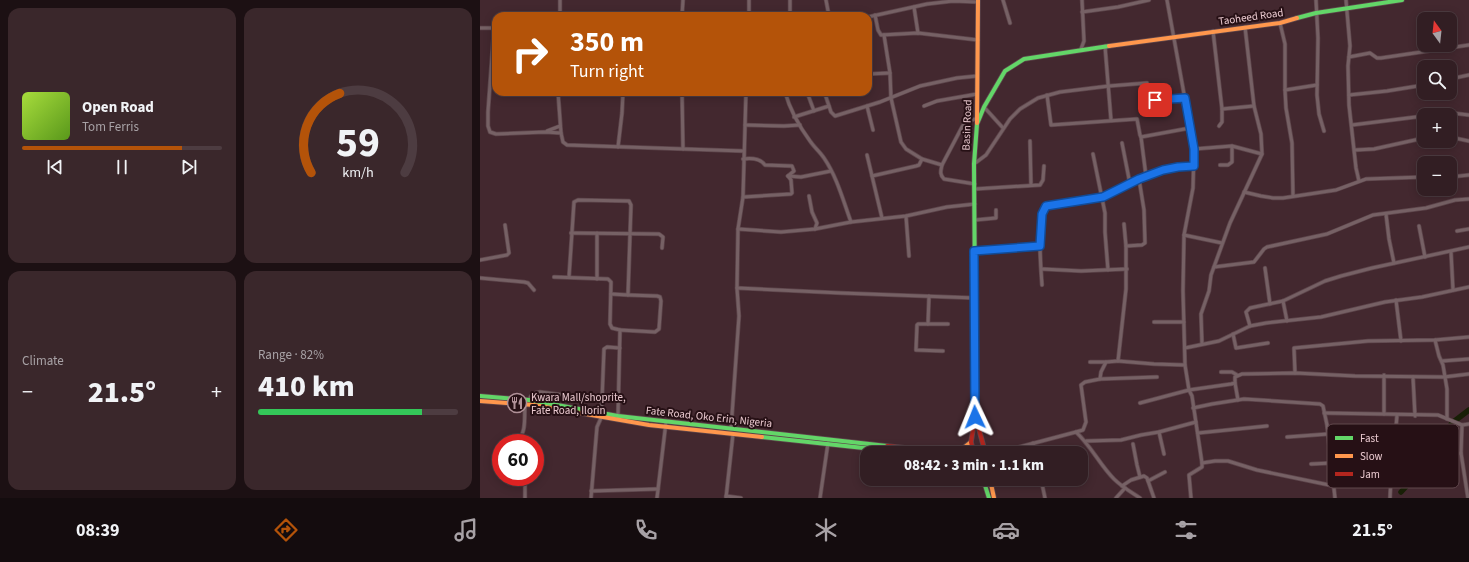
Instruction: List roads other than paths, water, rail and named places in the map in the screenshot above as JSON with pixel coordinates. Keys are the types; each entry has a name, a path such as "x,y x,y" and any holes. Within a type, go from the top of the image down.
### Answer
{"street":[{"path":"560,0 560,12"},
{"path":"682,12 683,0"},
{"path":"749,12 750,0"},
{"path":"790,0 790,12"},
{"path":"826,0 829,12"},
{"path":"1003,0 1010,23"},
{"path":"1081,49 1084,41 1082,0"},
{"path":"1082,12 1118,7 1149,0"},
{"path":"1167,0 1194,149 1193,188 1184,235 1182,291 1185,365 1189,390 1192,396 1202,463 1202,467 1189,475 1191,498"},
{"path":"1316,0 1318,38 1317,85 1319,114 1324,131"},
{"path":"1346,0 1350,46 1349,95 1357,175 1359,181"},
{"name":"Taoheed Road","path":"977,124 984,107 1005,71 1016,63 1033,57 1081,49 1280,23 1316,13 1378,2 1402,0"},
{"path":"872,16 953,1 978,1"},
{"name":"Basin Road","path":"975,417 974,164 977,124 978,1"},
{"path":"914,7 918,33"},
{"path":"875,15 878,30 881,35 918,33 978,40"},
{"path":"1280,23 1285,44 1285,90 1286,108 1292,143 1293,196"},
{"path":"1202,344 1201,314 1214,267 1222,243 1262,154 1261,134 1254,106 1245,27"},
{"path":"480,28 492,28"},
{"path":"1213,31 1222,109 1222,122 1220,126"},
{"path":"884,35 892,98 903,146 922,159 942,165"},
{"path":"1349,57 1370,53 1377,58 1381,58 1469,45"},
{"path":"1104,46 1109,86 1111,120"},
{"path":"492,60 488,126 490,132 496,134 545,132 562,133"},
{"path":"872,74 890,73"},
{"path":"1457,78 1469,75"},
{"path":"826,96 832,114 835,116 892,98 920,86 957,78 977,76"},
{"path":"974,164 986,155 1003,128 1020,109 1038,98 1047,95 1109,86 1147,83"},
{"path":"1285,90 1317,85"},
{"path":"1349,95 1417,86"},
{"path":"924,106 937,101 977,94"},
{"path":"1047,95 1051,125 1137,119 1146,176"},
{"path":"558,96 560,126 563,142 567,145 744,151"},
{"path":"618,147 623,96"},
{"path":"682,96 682,149"},
{"path":"731,429 739,316 737,288 738,229 743,196 746,96"},
{"path":"786,96 794,117 810,142 823,157 835,177 851,222"},
{"path":"808,96 814,111"},
{"path":"1155,100 1185,98"},
{"path":"794,117 829,106"},
{"path":"867,106 873,130"},
{"path":"1222,109 1254,106"},
{"path":"984,107 1003,128"},
{"path":"1457,114 1469,115"},
{"path":"1352,125 1417,117"},
{"path":"977,118 964,124 962,127 942,165 940,172 941,176 975,186 1040,185 1043,182 1044,166"},
{"path":"745,125 800,125"},
{"path":"545,132 560,126"},
{"path":"1141,137 1190,128"},
{"path":"1457,138 1469,141"},
{"path":"1355,150 1374,149 1417,140"},
{"path":"1030,141 1031,185"},
{"path":"1122,143 1130,184"},
{"path":"1194,149 1232,146 1262,154"},
{"path":"1220,165 1228,165 1232,162 1232,146"},
{"path":"867,154 882,218"},
{"path":"1093,154 1103,197 1108,270"},
{"path":"743,159 762,161 765,165 792,166 794,171 788,176"},
{"path":"872,176 919,165 922,159"},
{"path":"1042,285 1040,246 1042,214 1046,206 1103,197 1146,176 1171,168 1194,166"},
{"path":"788,176 806,176 831,171"},
{"path":"1457,176 1469,175"},
{"path":"743,196 791,194 791,180 788,176"},
{"path":"1244,192 1273,198 1336,190 1355,184 1359,181 1377,178 1417,177"},
{"path":"1126,246 1142,245 1145,243 1144,210 1139,179"},
{"path":"809,196 812,212 817,223 815,229"},
{"path":"1214,267 1254,262 1267,247 1327,234 1372,216 1426,208 1454,200 1469,199"},
{"path":"569,277 574,202 578,200 630,202 628,294"},
{"path":"738,229 781,232 815,229 851,222 906,216 947,207 975,204"},
{"path":"975,220 996,218 996,210"},
{"path":"1386,214 1394,264"},
{"path":"906,216 909,256"},
{"path":"1118,361 1127,269 1124,224"},
{"path":"480,260 507,255 509,253 505,225"},
{"path":"1419,226 1425,257"},
{"path":"1457,231 1469,229"},
{"path":"571,233 661,235 663,237 662,248"},
{"path":"597,233 597,278"},
{"path":"1184,235 1222,243"},
{"path":"974,251 1040,246"},
{"path":"1250,326 1246,312 1247,309 1283,301 1325,281 1366,269 1469,247"},
{"path":"1451,252 1453,290"},
{"path":"1266,268 1270,304"},
{"path":"1042,269 1081,271 1127,269"},
{"path":"554,276 610,280 612,286 611,294 610,324 612,328 620,330 655,332 659,329 660,297 611,294"},
{"path":"480,278 524,282 528,283 534,290"},
{"path":"1185,348 1219,341 1250,326 1321,317 1396,300 1422,297 1469,287"},
{"path":"737,288 841,294 975,298"},
{"path":"928,324 929,296"},
{"path":"1396,300 1401,342"},
{"path":"1283,301 1287,321"},
{"path":"1154,322 1184,322"},
{"path":"943,351 916,350 916,325 948,324"},
{"path":"618,416 620,330"},
{"path":"1233,334 1236,348 1268,342"},
{"path":"1295,373 1294,348 1368,341 1401,342 1469,337"},
{"path":"1436,340 1438,356 1442,361 1448,398 1447,419"},
{"path":"601,412 604,349 608,347 620,348"},
{"path":"1442,361 1469,359"},
{"path":"1090,362 1118,361 1147,364 1185,365"},
{"path":"1100,379 1101,372 1106,362"},
{"path":"1221,372 1232,372 1237,375 1295,373 1413,377 1444,377 1469,374"},
{"path":"1237,375 1235,376 1235,383 1238,400"},
{"path":"1384,375 1384,414"},
{"path":"1022,446 1083,430 1086,422 1081,385 1084,382 1100,379 1157,377"},
{"path":"1413,377 1415,416"},
{"path":"1140,403 1189,390 1235,383"},
{"path":"529,400 530,396 534,393 540,392 602,400"},
{"name":"Fate Road, Oko Erin, Nigeria","path":"480,396 529,400 618,416 666,422 884,446"},
{"path":"1193,408 1244,399 1320,404 1323,406 1327,429"},
{"name":"Fate Road, Oko Erin, Nigeria","path":"480,402 525,404 601,418 666,427 860,447"},
{"path":"523,434 525,404"},
{"path":"1324,413 1415,416 1438,415 1462,425 1469,424"},
{"path":"1396,424 1397,415"},
{"path":"971,446 975,417"},
{"path":"975,417 985,446"},
{"path":"591,498 598,427 601,418"},
{"path":"657,498 666,422"},
{"path":"1086,441 1121,440 1196,422"},
{"path":"1462,425 1461,453 1468,498"},
{"path":"1198,433 1267,426"},
{"path":"1076,432 1086,441 1113,478 1123,487 1140,498"},
{"path":"1159,432 1164,454"},
{"path":"733,434 726,497 741,498"},
{"path":"1286,437 1327,434"},
{"path":"967,446 971,442"},
{"path":"820,498 828,443"},
{"path":"1134,444 1140,476"},
{"path":"1202,463 1228,461 1257,470 1327,485"},
{"path":"1311,464 1327,463"},
{"path":"1148,481 1165,472"},
{"path":"1116,498 1123,487 1140,476 1144,476 1148,481 1154,498"},
{"path":"524,498 525,486"},
{"path":"985,486 989,498"},
{"path":"991,486 994,498"},
{"path":"1042,486 1045,498"},
{"path":"1334,488 1335,498"},
{"path":"1390,488 1390,498"},
{"path":"591,491 658,489"}],"waterway":[{"path":"1451,424 1469,410"},
{"path":"1401,492 1405,488"}],"place":[{"name":"Kwara Mall/shoprite, Fate Road, Ilorin","path":"517,403"}]}
